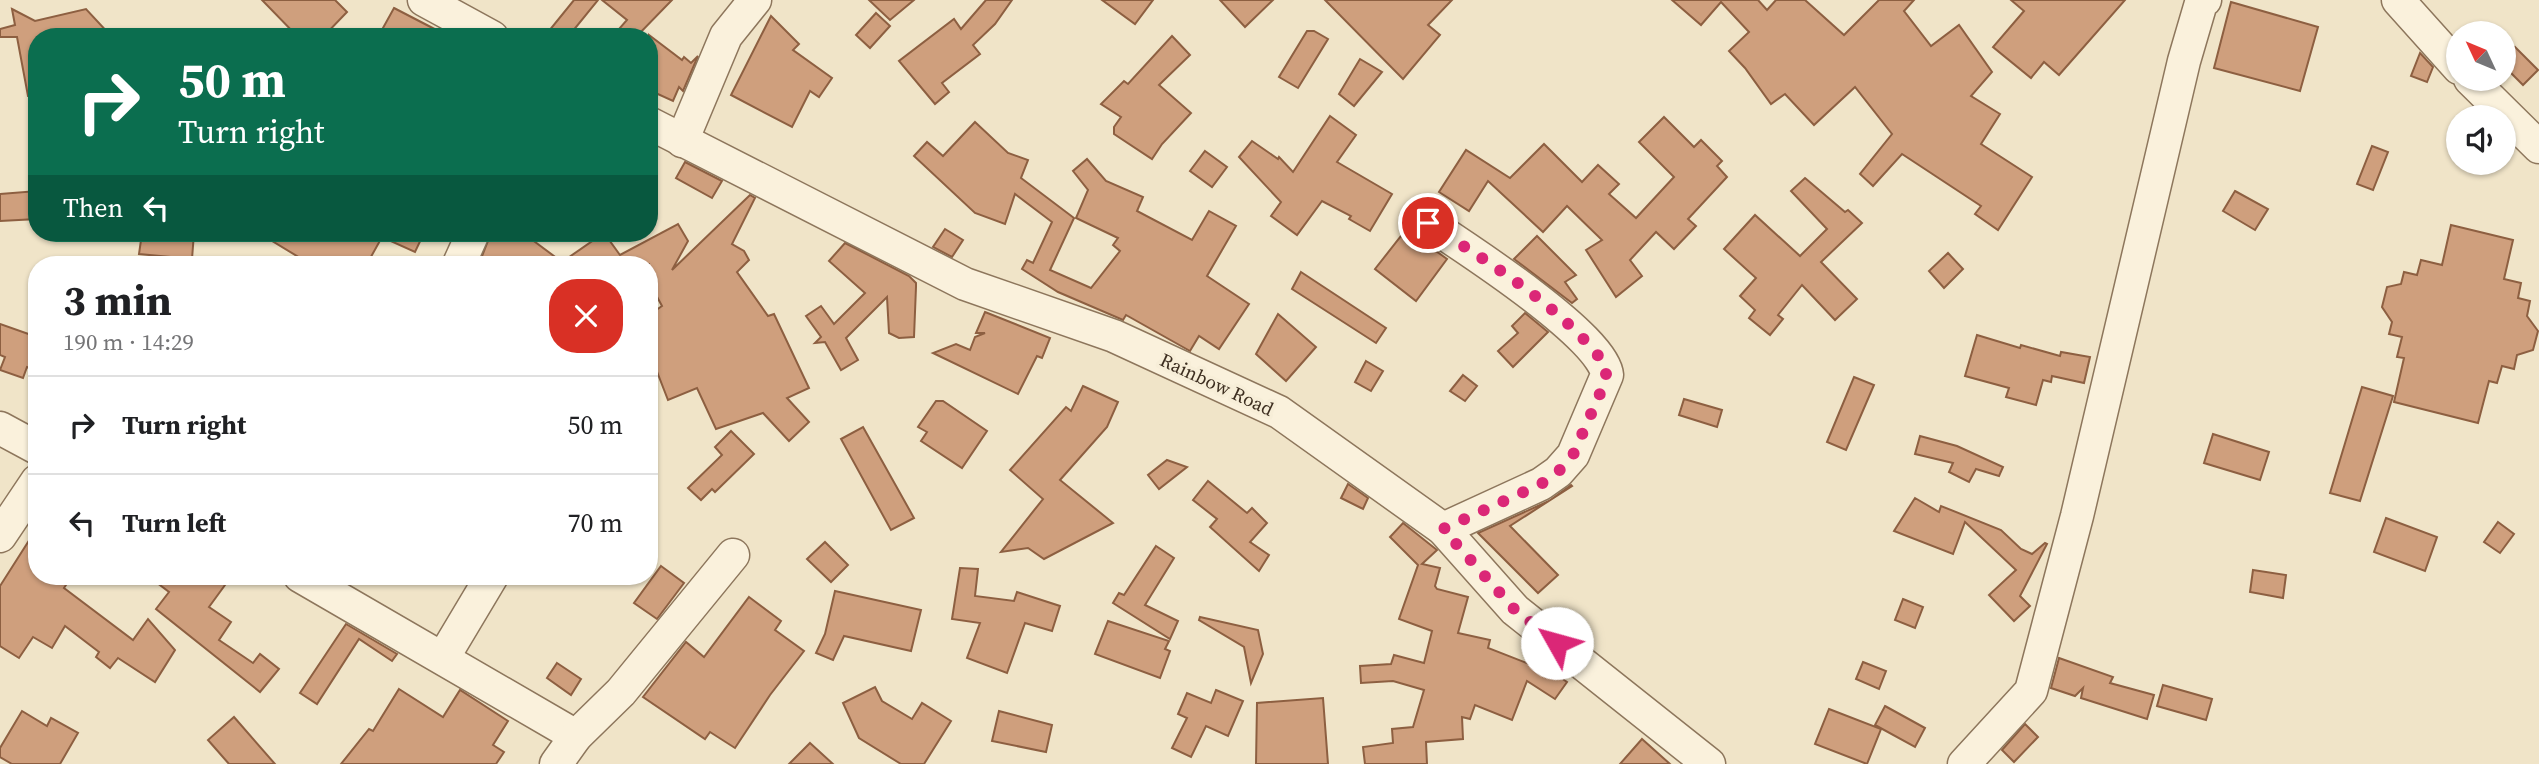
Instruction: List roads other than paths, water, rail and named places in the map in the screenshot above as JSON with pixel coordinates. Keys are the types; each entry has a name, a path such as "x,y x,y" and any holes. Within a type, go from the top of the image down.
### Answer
{"street":[{"path":"424,0 475,28"},
{"path":"682,141 726,36 755,0"},
{"path":"1964,764 2031,691 2077,516 2184,61 2201,3 2205,0"},
{"path":"2399,0 2446,53"},
{"path":"2482,91 2539,147"},
{"name":"Rainbow Road","path":"658,128 965,284 1114,336 1279,412 1443,529 1515,610 1705,763"},
{"path":"1428,223 1511,277 1569,326 1601,359 1606,366 1607,375 1573,455 1558,472 1541,484 1443,529"},
{"path":"0,428 28,443"},
{"path":"0,536 28,494"},
{"path":"556,764 576,736 621,692 733,555"},
{"path":"316,585 576,736"},
{"path":"443,659 487,585"}]}
